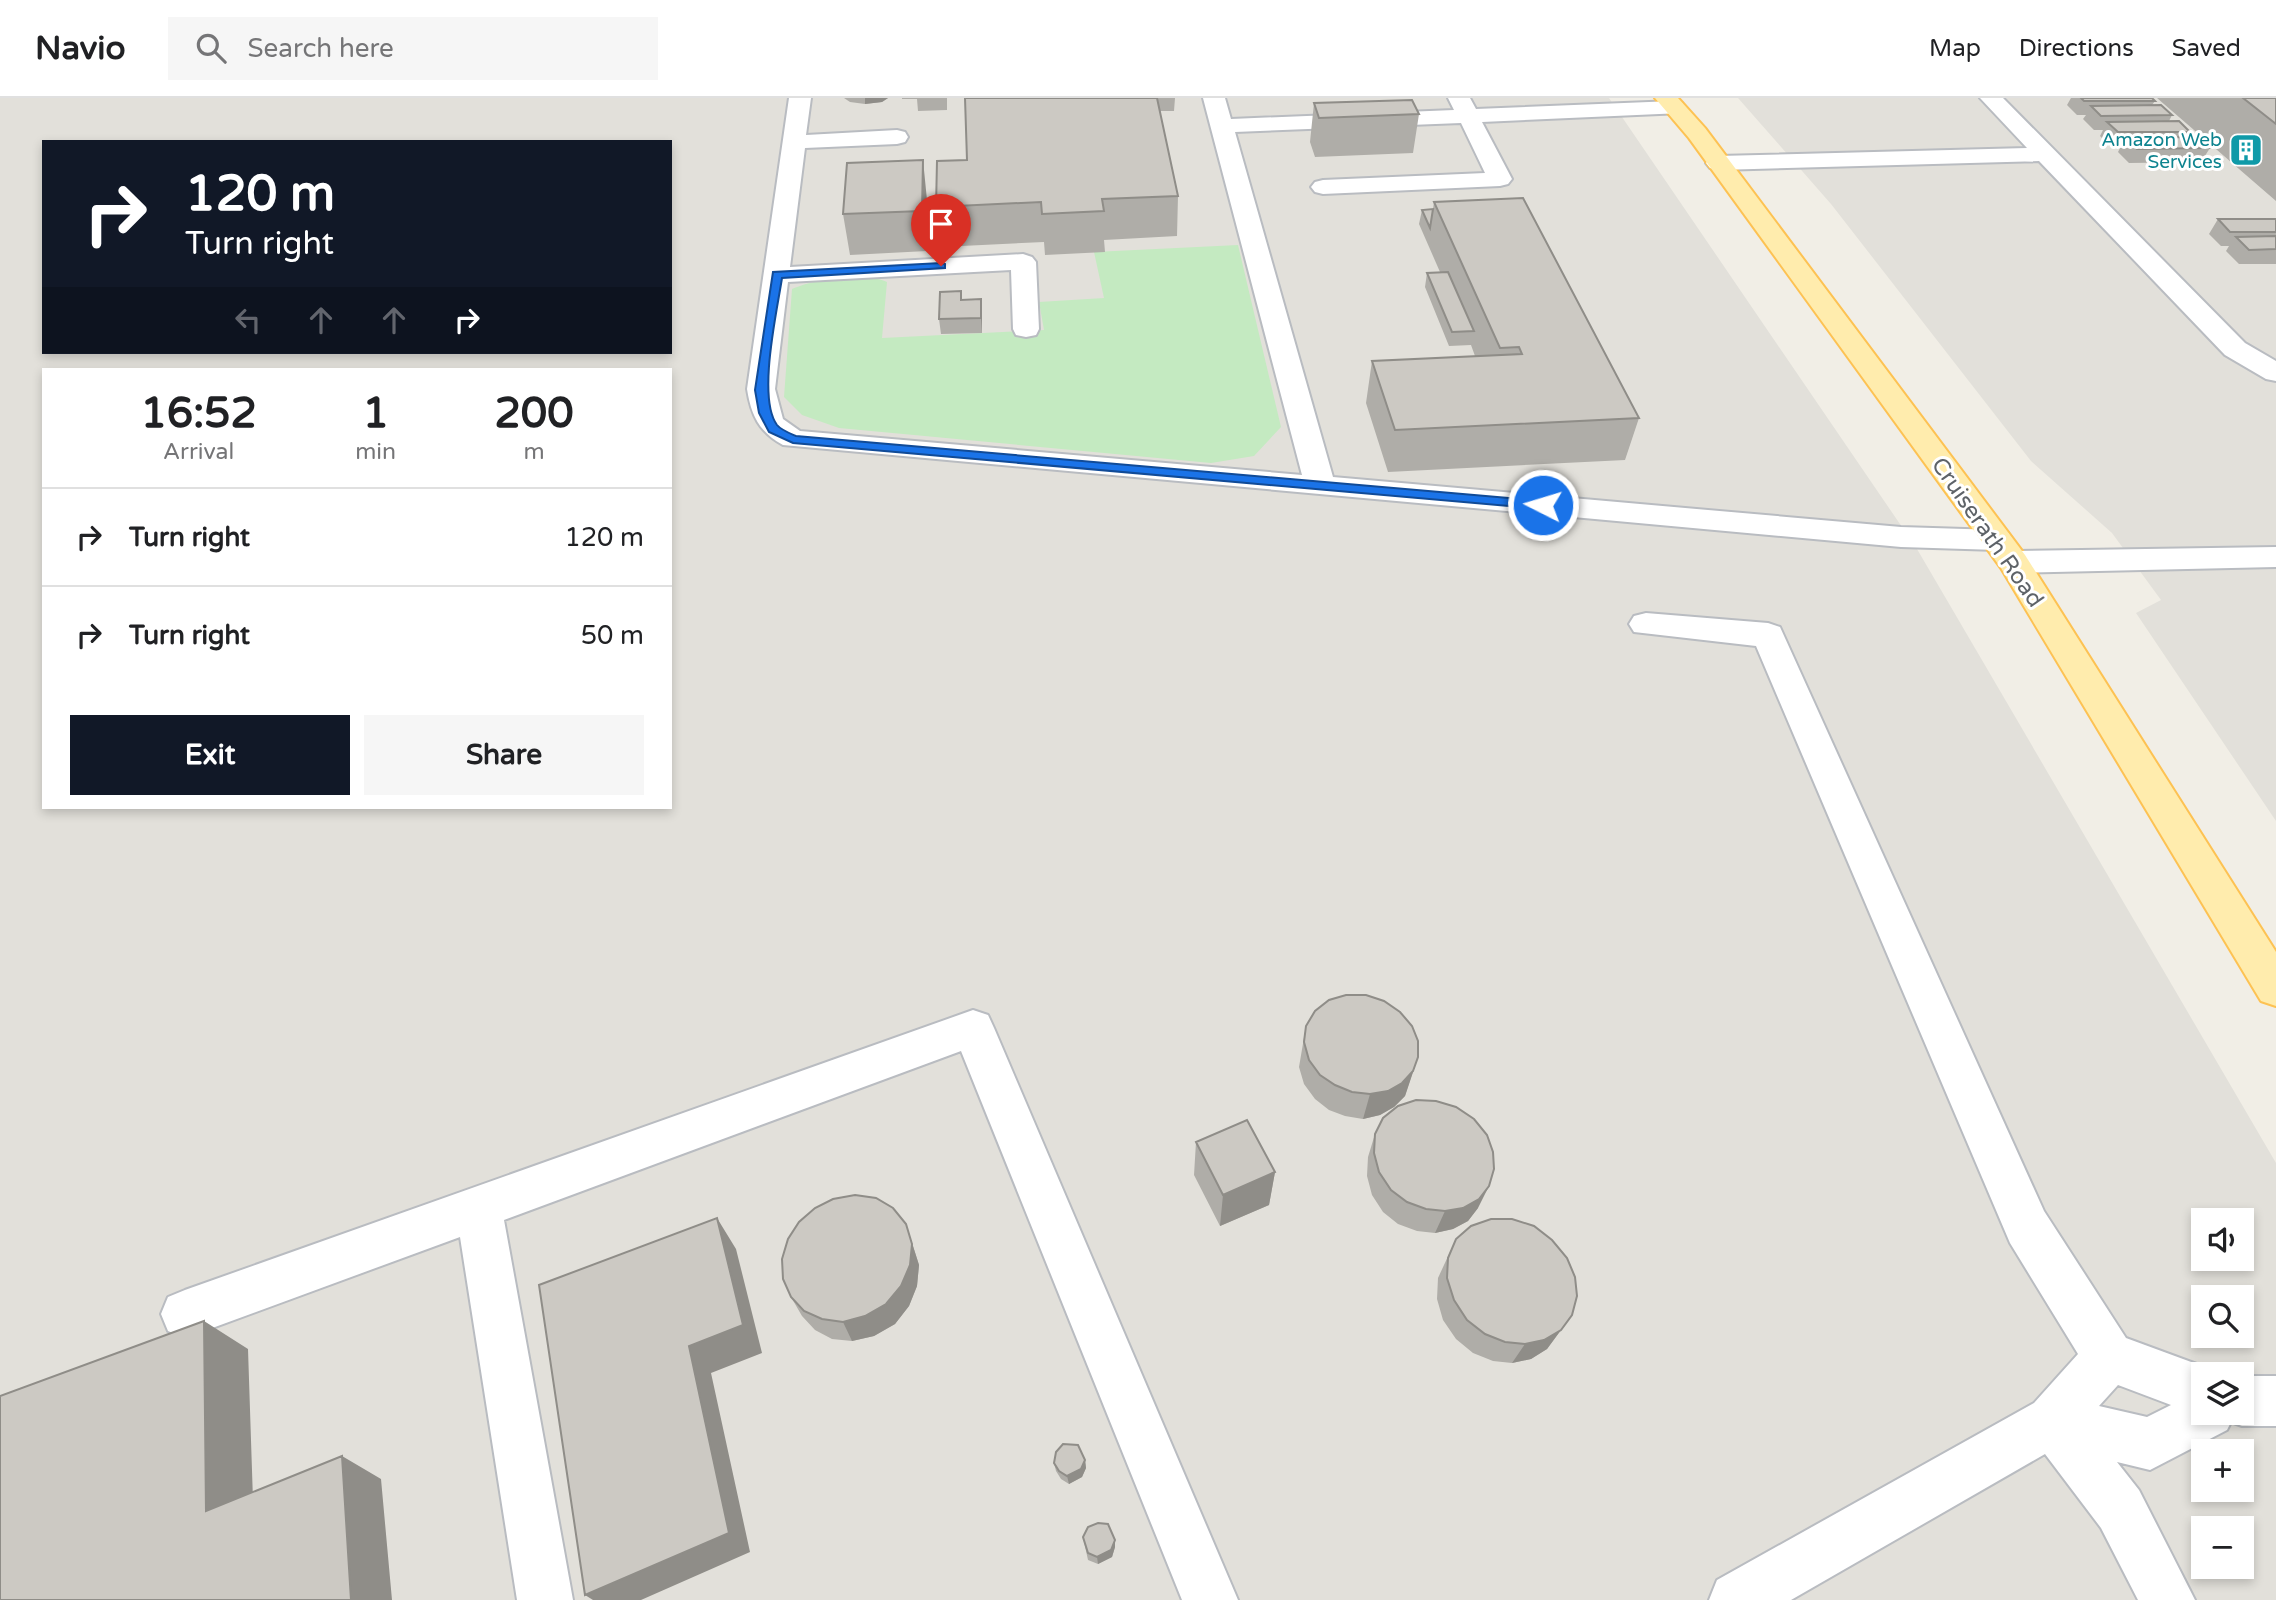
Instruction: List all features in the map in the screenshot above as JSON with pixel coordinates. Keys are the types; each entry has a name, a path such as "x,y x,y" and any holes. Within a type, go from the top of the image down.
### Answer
{"main road":[{"name":"Cruiserath Road","path":"1670,103 1718,163 2005,551 2276,988"}],"lane":[{"path":"800,98 761,390 765,413 773,429 793,439 1901,537 2005,551 2276,556"},
{"path":"1214,98 1320,486"},
{"path":"1991,98 2235,349 2276,373"},
{"path":"1222,126 1463,107 1670,103"},
{"path":"1323,187 1500,179 1463,107"},
{"path":"794,142 897,137"},
{"path":"1718,163 2045,153"},
{"path":"777,275 1023,262 1026,329"},
{"path":"1646,625 1768,635 2027,1227 2109,1357 2191,1387"},
{"path":"185,1314 973,1028 1210,1600"},
{"path":"479,1208 545,1600"},
{"path":"1737,1600 2052,1421 2109,1357"},
{"path":"2254,1401 2276,1401"},
{"path":"2052,1421 2150,1444 2191,1422"},
{"path":"2052,1421 2120,1509 2167,1600"}],"shaded area":[{"path":"0,98 1609,98 1917,549 2276,1163 2276,1600 0,1600"},
{"path":"1738,98 2276,98 2276,821 2136,613 2161,600 2112,533 2031,461 1831,204"}],"green space":[{"path":"1238,245 1281,427 1254,456 1211,463 839,428 802,415 784,397 792,289 801,285 826,279 853,277 887,282 882,338 1044,330 1039,302 1104,298 1094,252"}],"building":[{"path":"965,98 1157,98 1178,196 1102,199 1104,211 1042,214 1041,202 936,207 937,161 967,160"},
{"path":"2081,98 2152,98 2155,101 2084,101"},
{"path":"2243,98 2276,98 2276,124"},
{"path":"1412,100 1419,114 1319,118 1314,103"},
{"path":"2161,105 2172,115 2101,116 2091,106"},
{"path":"2179,121 2190,132 2118,132 2107,122"},
{"path":"2199,137 2210,148 2137,149 2126,138"},
{"path":"923,160 922,211 843,214 847,163"},
{"path":"1523,198 1639,418 1395,430 1372,361 1522,354 1519,347 1500,348 1434,202"},
{"path":"1433,209 1430,228 1422,210"},
{"path":"2218,219 2276,219 2276,232 2230,232"},
{"path":"2276,236 2276,249 2249,250 2236,237"},
{"path":"1448,272 1474,331 1452,332 1427,273"},
{"path":"961,291 961,300 981,299 981,318 939,319 940,292"},
{"path":"1346,995 1366,995 1384,1001 1400,1012 1412,1026 1418,1041 1418,1057 1413,1071 1402,1083 1388,1091 1370,1094 1352,1092 1320,1075 1309,1060 1304,1042 1306,1026 1315,1011 1329,1000"},
{"path":"1416,1100 1436,1101 1456,1107 1474,1119 1487,1135 1493,1152 1494,1169 1489,1186 1479,1199 1463,1208 1445,1211 1426,1209 1407,1202 1391,1190 1379,1172 1374,1153 1375,1134 1383,1118 1398,1106"},
{"path":"1247,1120 1275,1172 1223,1195 1196,1142"},
{"path":"855,1195 876,1198 893,1208 906,1224 912,1244 910,1265 901,1286 886,1304 865,1316 843,1322 822,1319 804,1311 791,1297 783,1279 782,1259 788,1239 799,1222 815,1208 833,1199"},
{"path":"717,1218 743,1325 689,1346 729,1533 585,1595 539,1285"},
{"path":"1491,1219 1512,1219 1534,1226 1552,1240 1567,1258 1575,1277 1577,1296 1572,1315 1561,1330 1544,1340 1525,1344 1505,1342 1485,1334 1467,1320 1454,1300 1447,1278 1448,1258 1456,1239 1471,1226"},
{"path":"204,1321 206,1511 342,1456 351,1600 0,1600 0,1396"},
{"path":"1063,1444 1078,1445 1085,1460 1081,1469 1067,1476 1059,1471 1054,1463 1056,1452"},
{"path":"1098,1523 1108,1524 1115,1540 1111,1550 1097,1557 1088,1553 1083,1537 1088,1527"}],"place":[{"name":"Amazon Web Services","path":"2246,150"}],"route":[{"path":"941,266 777,275 761,390 765,413 773,429 793,439 1543,505"}]}
